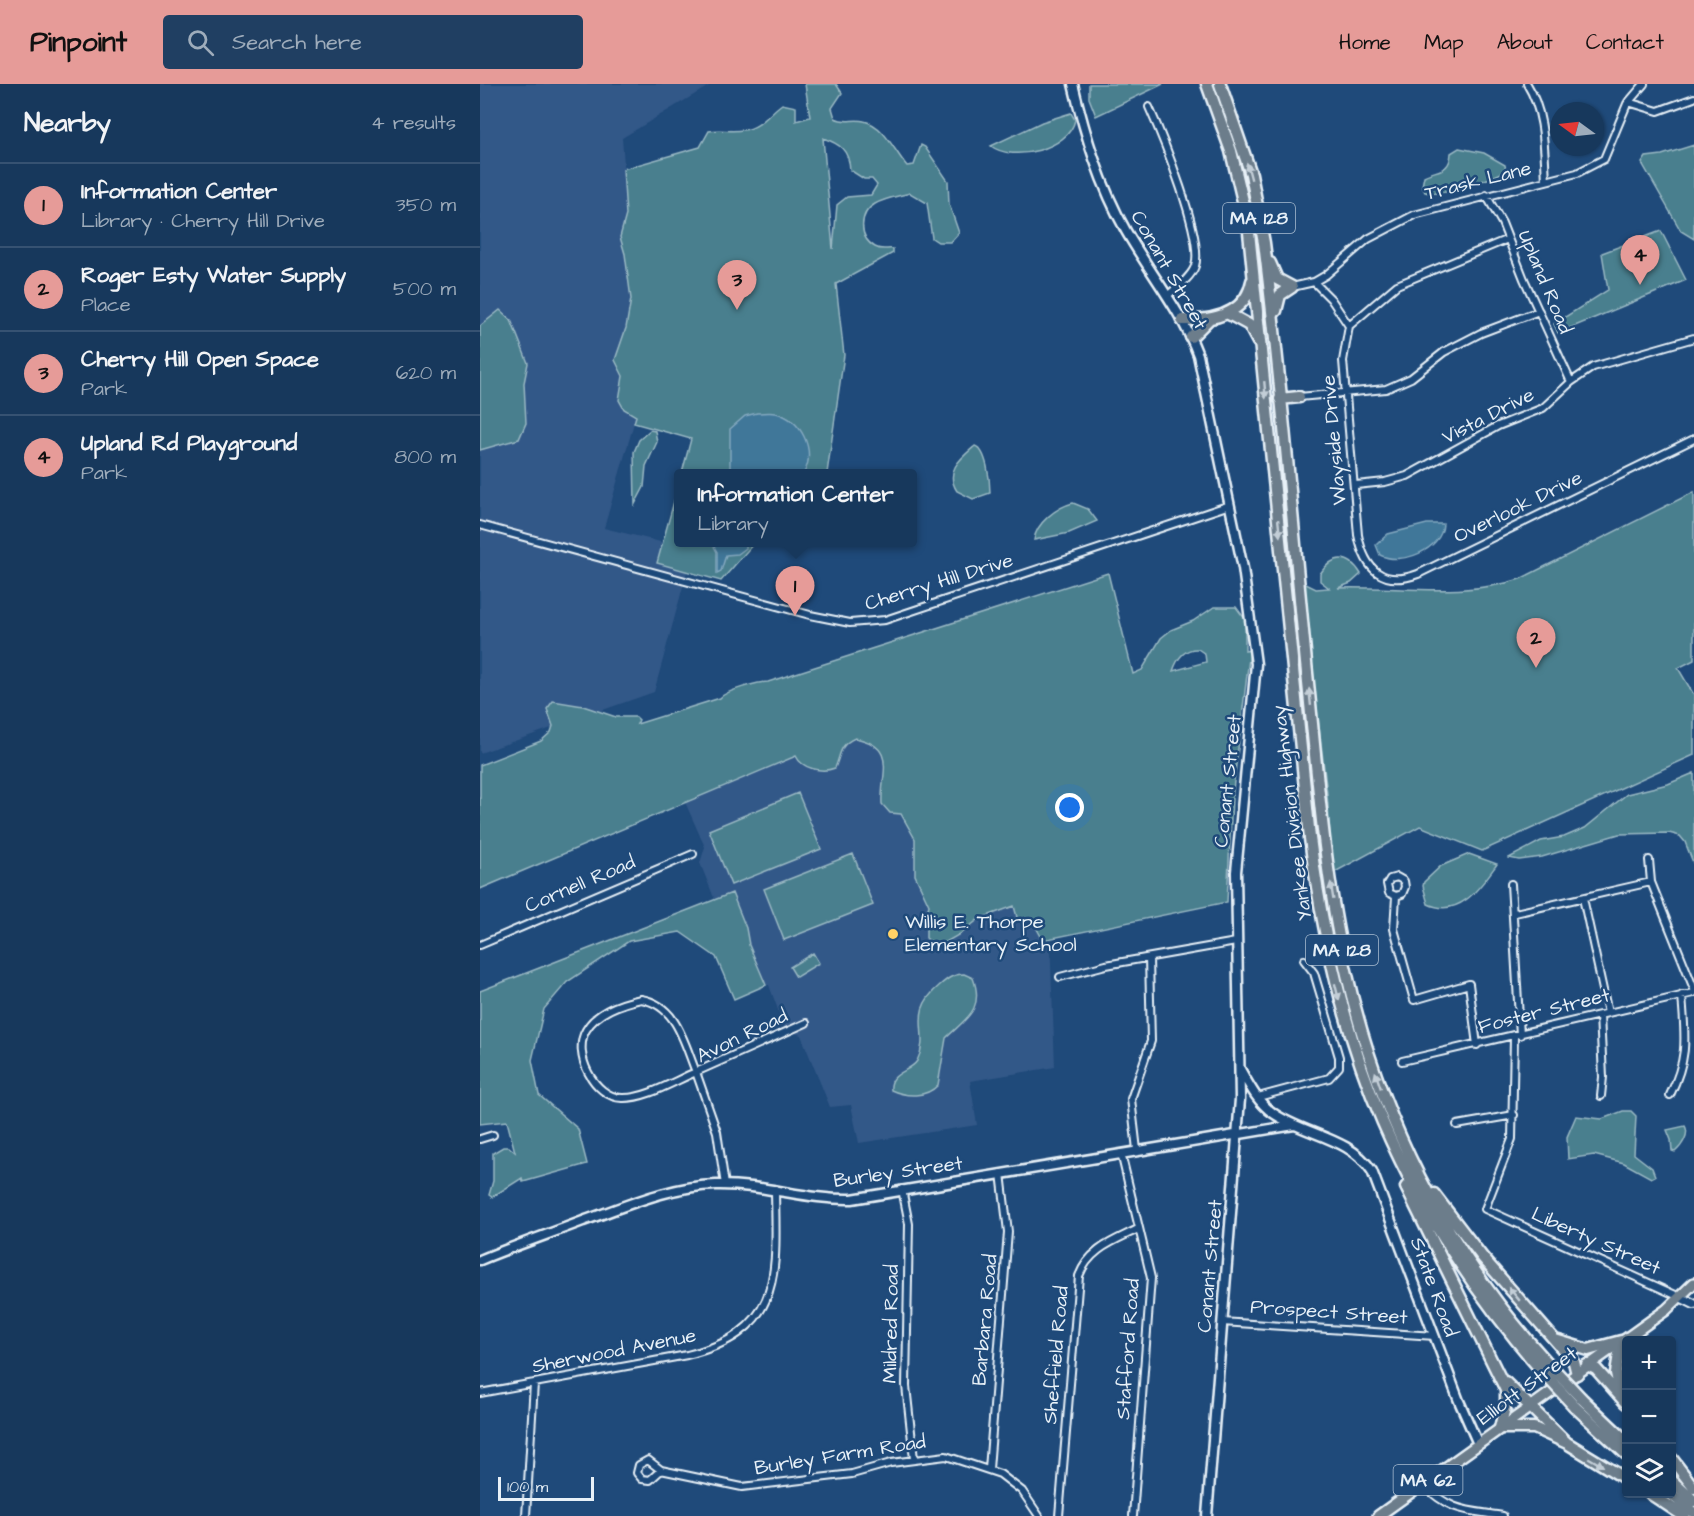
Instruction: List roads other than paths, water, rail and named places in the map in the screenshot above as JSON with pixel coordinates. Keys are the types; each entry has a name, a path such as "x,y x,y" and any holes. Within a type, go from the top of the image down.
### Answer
{"highway":[{"name":"Yankee Division Highway","path":"1207,84 1238,177 1248,222 1316,885 1340,1004 1356,1058 1379,1117 1443,1241 1491,1311 1622,1450"},
{"name":"Yankee Division Highway","path":"1220,84 1251,174 1264,243 1328,870 1349,985 1386,1101 1416,1173 1460,1250 1543,1366"},
{"path":"1264,243 1277,279 1292,287 1278,299 1274,333"},
{"path":"1182,320 1210,319 1227,313 1246,300 1254,269"},
{"path":"1227,313 1249,325 1261,349"},
{"path":"1191,337 1210,319"},
{"path":"1281,399 1299,397"},
{"path":"1386,1101 1436,1197 1483,1258 1574,1362 1577,1374"},
{"path":"1379,1117 1388,1147 1420,1220 1500,1378 1507,1400 1500,1428 1534,1428 1566,1443 1622,1477"},
{"path":"1552,1339 1588,1350 1621,1341 1616,1373 1622,1393"},
{"path":"1587,1365 1596,1369 1622,1398"},
{"path":"1500,1378 1566,1443"},
{"name":"Yankee Division Highway","path":"1578,1402 1622,1438"},
{"path":"1676,1465 1694,1488"},
{"path":"1676,1485 1694,1501"},
{"path":"1657,1498 1684,1516"},
{"path":"1676,1498 1694,1513"}],"main road":[{"name":"Conant Street","path":"1072,84 1090,149 1108,193 1127,233 1191,337 1203,376 1230,505 1249,601 1256,664 1236,872 1240,1069 1238,1133 1207,1516"},
{"path":"1240,1069 1258,1097 1272,1113 1294,1125"},
{"name":"Burley Street","path":"480,1260 644,1199 676,1190 725,1185 775,1189 833,1200 852,1199 1294,1125"},
{"name":"State Road","path":"1294,1125 1350,1149 1363,1158 1376,1178 1478,1444"},
{"name":"Elliott Street","path":"1378,1516 1577,1374 1680,1297 1694,1283"}],"street":[{"path":"1527,84 1536,98 1543,128 1546,181"},
{"name":"Trask Lane","path":"1292,287 1314,282 1368,239 1398,221 1434,208 1576,173 1604,159 1628,102 1644,84"},
{"path":"1628,102 1658,111 1694,98"},
{"path":"1149,107 1182,190 1196,262 1190,276 1167,296"},
{"name":"Upland Road","path":"1486,195 1508,239 1571,382"},
{"path":"1314,282 1330,299 1349,326 1397,285 1508,239"},
{"path":"1299,397 1386,389 1421,372 1444,352 1459,344 1539,311"},
{"name":"Wayside Drive","path":"1349,326 1343,350 1361,552"},
{"name":"Vista Drive","path":"1356,485 1385,482 1407,476 1498,426 1543,408 1571,382 1593,367 1694,338"},
{"name":"Overlook Drive","path":"1361,552 1367,562 1384,577 1407,578 1694,439"},
{"name":"Cherry Hill Drive","path":"480,525 810,615 850,623 885,620 1230,505"},
{"name":"Cornell Road","path":"480,945 693,854"},
{"path":"1649,860 1651,882 1694,991"},
{"path":"1515,913 1651,882"},
{"path":"1457,1125 1514,1115 1517,1036 1515,913 1511,884"},
{"path":"1396,896 1394,929 1414,1000 1469,984 1477,1044"},
{"path":"1583,898 1608,1012"},
{"path":"1060,977 1076,971 1236,942"},
{"path":"1137,1150 1131,1099 1151,1041 1149,958"},
{"path":"1258,1097 1329,1078 1339,1067 1339,1056 1314,973 1304,960"},
{"name":"Foster Street","path":"1402,1061 1517,1036 1694,991"},
{"path":"1670,1095 1680,1075 1686,1051 1682,995"},
{"path":"641,999 658,1003 671,1014 696,1072 635,1096 615,1097 599,1088 593,1079 581,1049 582,1039 596,1017 632,1001 641,999"},
{"path":"1600,1015 1603,1077 1601,1096"},
{"name":"Avon Road","path":"725,1185 717,1132 696,1072 806,1023"},
{"name":"Liberty Street","path":"1514,1115 1509,1152 1485,1209 1694,1304"},
{"path":"480,1139 494,1136"},
{"name":"Stafford Road","path":"1120,1153 1151,1278 1133,1516"},
{"name":"Barbara Road","path":"989,1469 1008,1232 1001,1173"},
{"name":"Sherwood Avenue","path":"480,1393 687,1356 711,1349 740,1333 761,1310 775,1272 775,1189"},
{"name":"Mildred Road","path":"902,1189 909,1224 906,1386 914,1459"},
{"name":"Sheffield Road","path":"1059,1516 1079,1276 1088,1259 1099,1248 1138,1229"},
{"name":"Prospect Street","path":"1222,1322 1435,1336"},
{"path":"526,1516 534,1383"},
{"name":"Burley Farm Road","path":"661,1470 742,1487 852,1474 914,1459 946,1456 1000,1474 1022,1491 1039,1516"},
{"path":"1422,1484 1442,1503 1454,1508 1503,1516"}],"place":[{"name":"Upland Rd Playground","path":"1640,285"},
{"name":"Cherry Hill Open Space","path":"737,310"},
{"name":"Information Center","path":"795,616"},
{"name":"Roger Esty Water Supply","path":"1536,668"},
{"name":"Willis E. Thorpe Elementary School","path":"893,934"}]}
